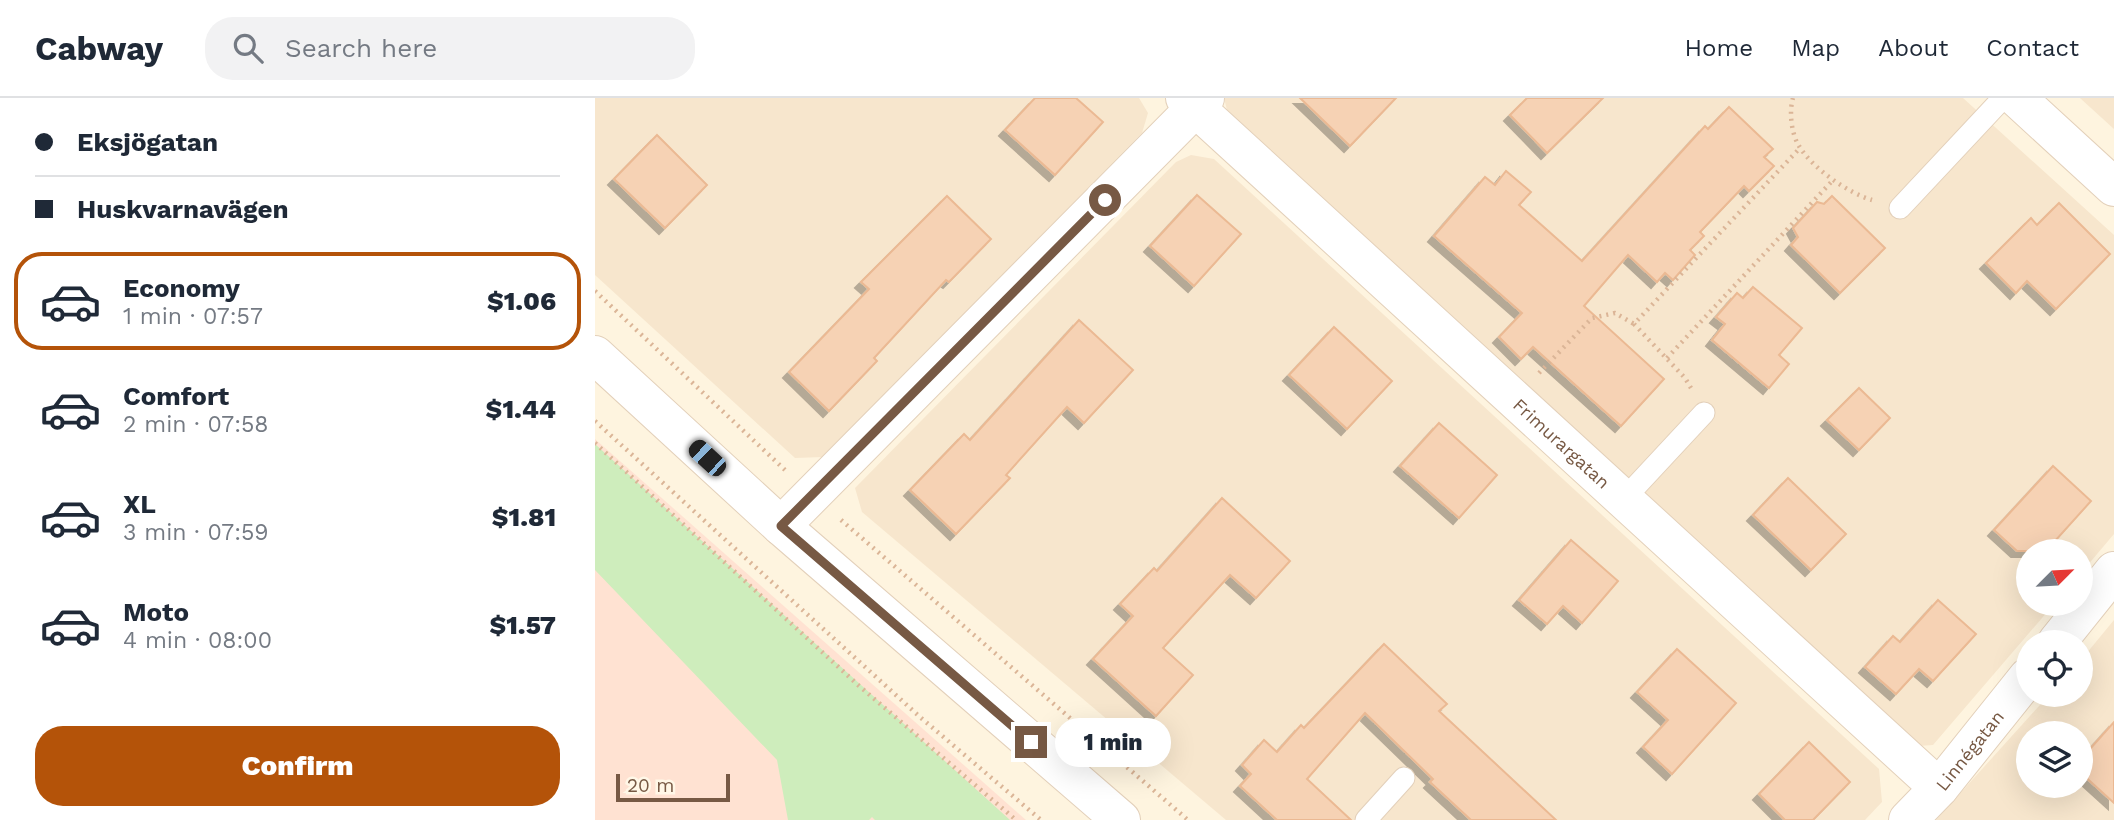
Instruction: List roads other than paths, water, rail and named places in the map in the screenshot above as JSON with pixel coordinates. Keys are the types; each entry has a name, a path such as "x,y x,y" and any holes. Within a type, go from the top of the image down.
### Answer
{"street":[{"path":"2017,98 2114,187"},
{"path":"781,526 1196,101"},
{"name":"Frimurargatan","path":"1196,101 1514,399 1939,788"},
{"path":"595,355 781,526 1121,820"},
{"path":"2067,630 2114,571"},
{"name":"Linnégatan","path":"1908,820 1939,788 2016,692"}],"lane":[{"path":"1900,208 2003,98"},
{"path":"1624,499 1705,413"},
{"path":"1366,820 1404,778"}]}
